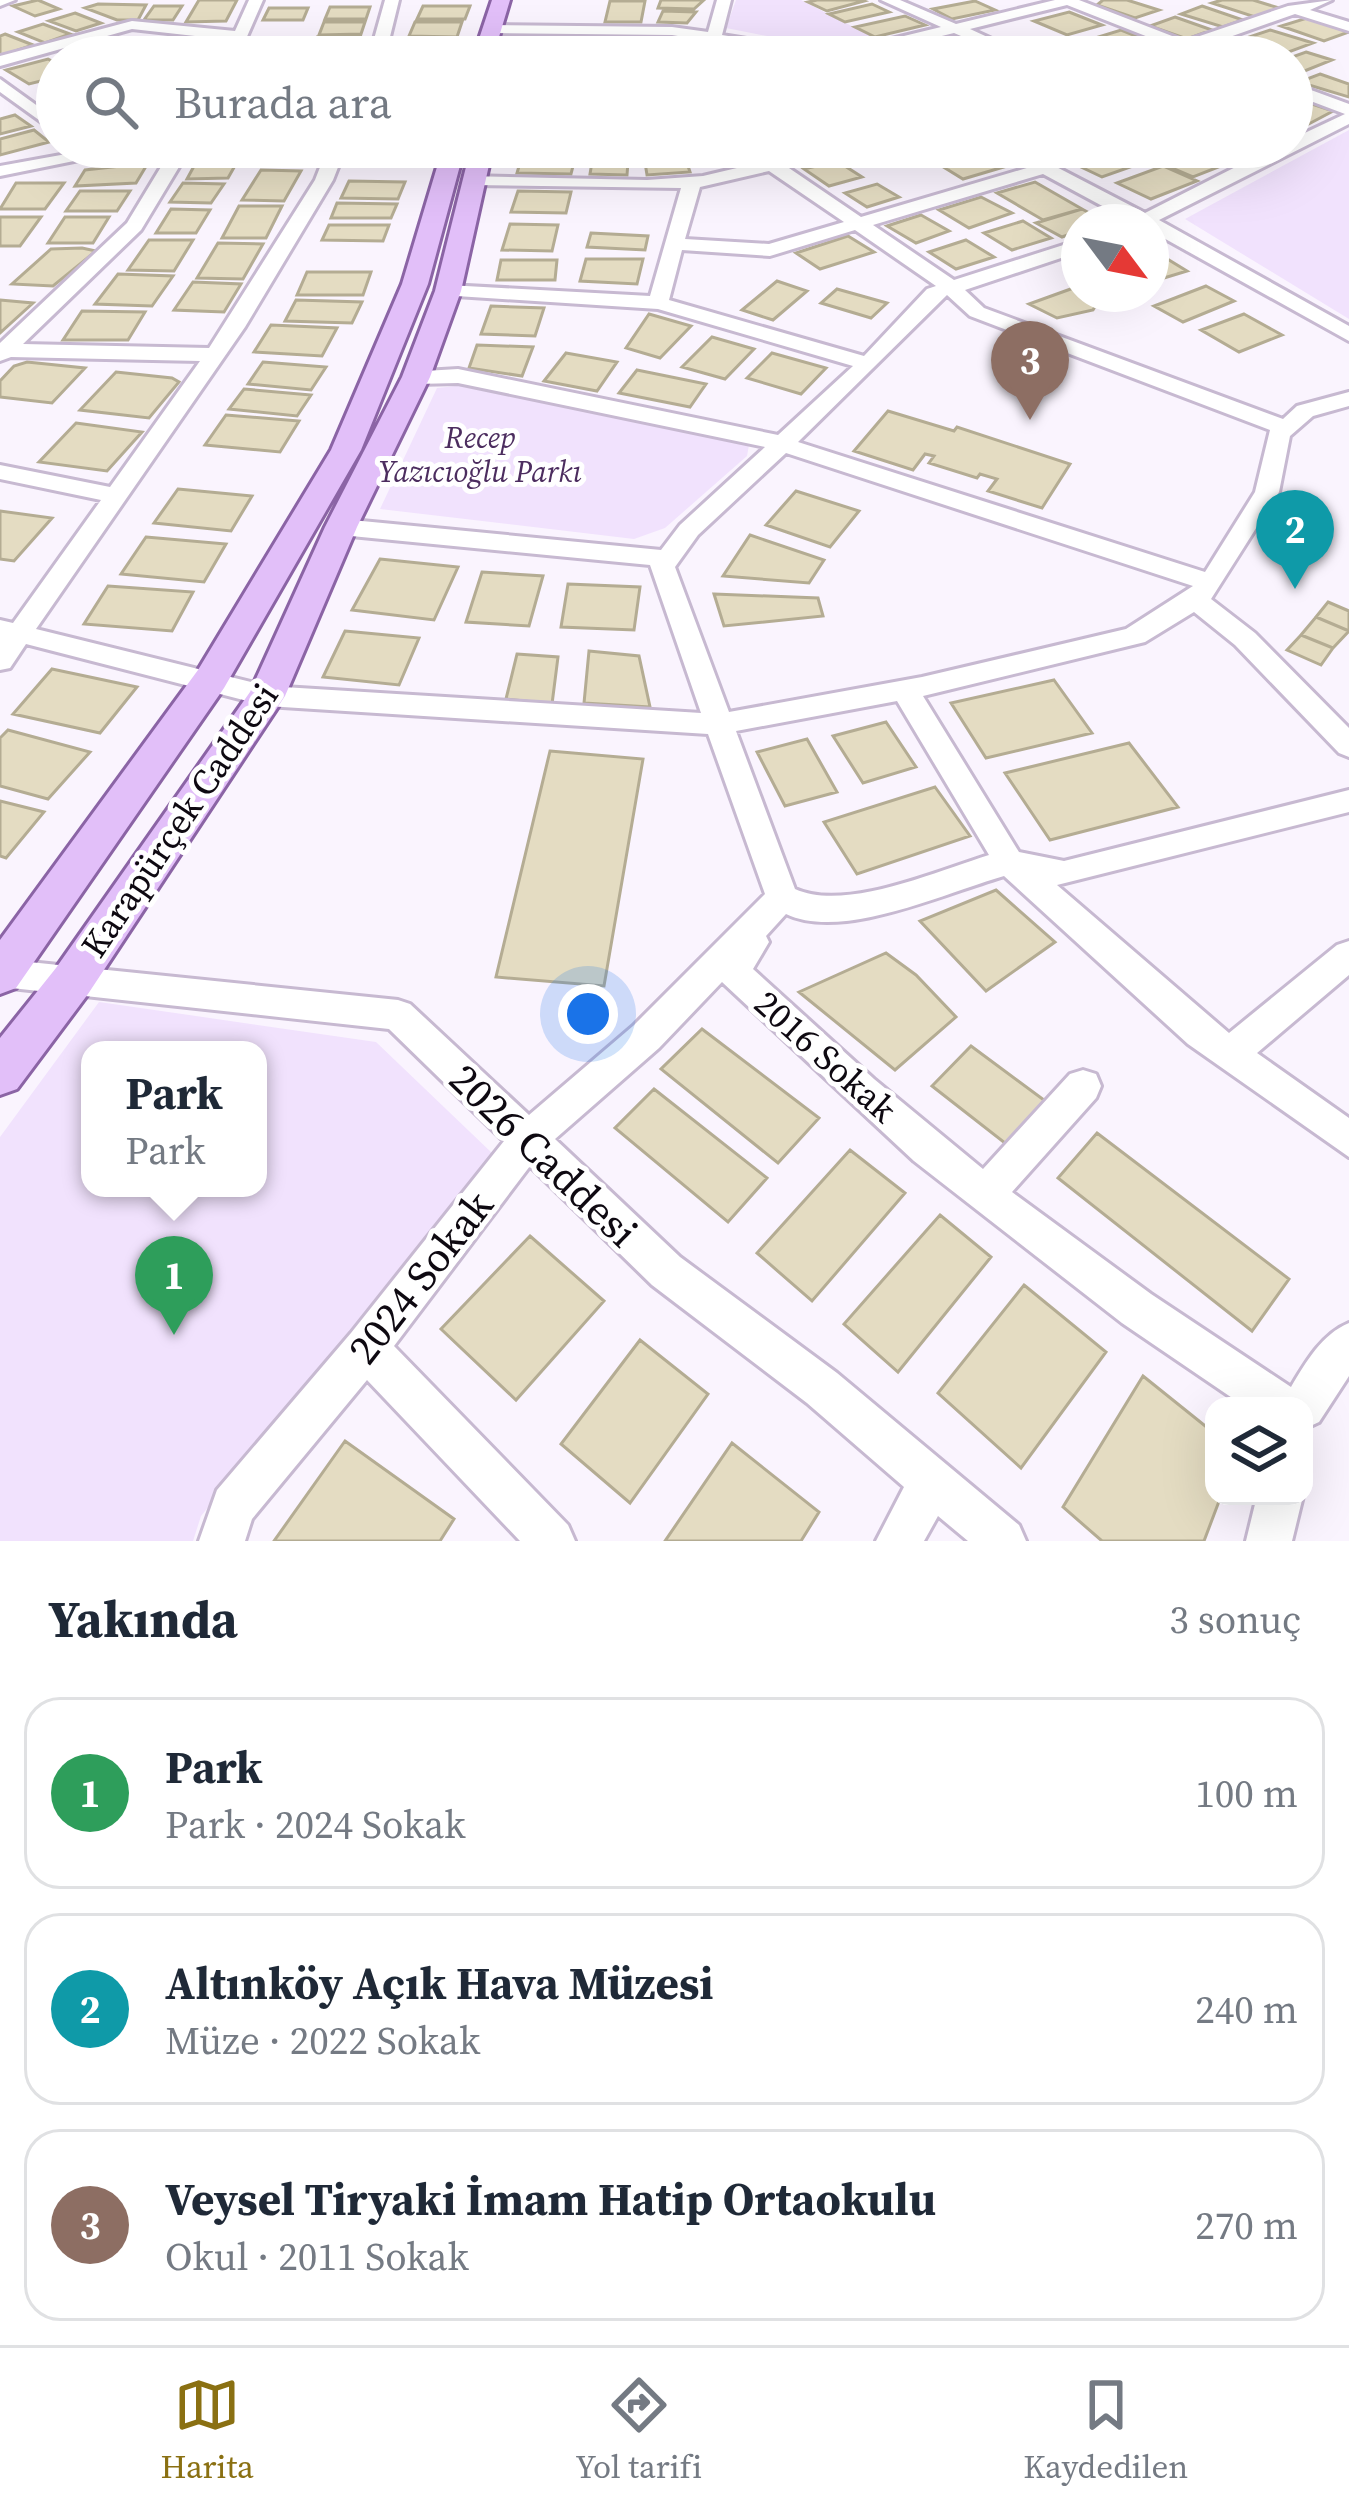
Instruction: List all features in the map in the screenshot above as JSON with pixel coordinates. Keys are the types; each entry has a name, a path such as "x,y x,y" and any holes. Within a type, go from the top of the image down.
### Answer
{"main road":[{"path":"490,36 501,0"},
{"path":"513,36 518,21"},
{"name":"Karapürçek Caddesi","path":"1,974 211,679 346,450 415,284 448,168"},
{"name":"Karapürçek Caddesi","path":"0,1074 72,981 267,696 341,527 416,377 448,291 477,168"}],"street":[{"path":"93,36 132,25 239,36 256,0"},
{"path":"383,36 392,0"},
{"path":"493,28 518,21 610,36 714,36 724,0"},
{"path":"888,0 973,36"},
{"path":"921,36 1068,0 1158,36"},
{"path":"1264,0 1349,27"},
{"path":"1216,36 1325,0"},
{"path":"0,62 36,52"},
{"path":"0,85 36,112"},
{"path":"1313,98 1349,114"},
{"path":"1313,134 1349,114"},
{"path":"0,171 36,163"},
{"path":"2,352 134,226 169,168"},
{"path":"0,661 10,633 116,496 215,355 329,168"},
{"path":"526,168 692,182 753,168"},
{"path":"777,168 949,286 977,312 1286,428"},
{"path":"676,244 770,250 1045,168 1113,204"},
{"path":"1169,210 1248,168"},
{"path":"658,303 692,182"},
{"path":"1169,234 1349,334"},
{"path":"1061,252 934,293 868,364 689,530 662,567 782,897 811,911 849,909 1009,862 1064,874 1349,802"},
{"path":"448,291 658,303 868,364"},
{"path":"2,352 215,355"},
{"path":"416,377 458,376 747,434 1203,591 1349,746"},
{"path":"10,633 267,696 716,724 905,690 1136,636 1203,591 1267,492 1280,434 1305,411 1349,399"},
{"path":"0,472 116,496"},
{"path":"341,527 668,559"},
{"path":"905,690 1009,862 1230,1054 1349,1141"},
{"name":"2024 Sokak","path":"222,1541 233,1506 366,1348 528,1139 646,1036 782,897"},
{"name":"2016 Sokak","path":"782,897 734,971 985,1194 1181,1342 1268,1397"},
{"path":"1230,1054 1349,955"},
{"name":"2026 Caddesi","path":"1,974 398,1015 666,1271 822,1388 1003,1541"},
{"path":"985,1194 1083,1086"},
{"path":"1309,1397 1349,1344"},
{"path":"366,1348 552,1541"},
{"path":"899,1541 931,1484"},
{"path":"1269,1541 1278,1505"}],"green space":[{"path":"736,0 801,0 871,36 767,36 726,28"},
{"path":"1349,130 1349,319 1185,219 1279,168 1313,168 1313,150"},
{"name":"Recep Yazıcıoğlu Parkı","path":"466,385 749,445 747,456 665,528 634,539 380,509 437,388"},
{"path":"99,1002 376,1042 493,1154 201,1516 193,1541 0,1541 0,1137"}],"building":[{"path":"38,0 59,9 35,16 13,6"},
{"path":"199,0 237,0 226,21 186,22"},
{"path":"661,0 704,0 694,9 658,8"},
{"path":"1103,0 1127,0 1159,10 1135,18 1097,5"},
{"path":"1253,0 1279,8 1255,17 1212,3"},
{"path":"610,1 645,1 641,22 605,22"},
{"path":"864,1 827,11 808,2"},
{"path":"975,1 995,10 952,19 933,9"},
{"path":"872,4 889,12 845,22 829,14"},
{"path":"146,5 138,20 117,20 85,8"},
{"path":"154,6 182,6 173,20 144,20"},
{"path":"423,6 470,6 465,19 417,19"},
{"path":"1202,6 1243,20 1223,27 1181,14"},
{"path":"330,7 370,7 366,19 325,19"},
{"path":"269,8 308,8 303,20 263,20"},
{"path":"663,11 696,12 687,23 658,22"},
{"path":"1069,12 1102,25 1067,35 1034,21"},
{"path":"75,13 101,23 76,31 49,21"},
{"path":"905,16 925,25 879,36 855,27"},
{"path":"1175,17 1212,30 1178,36 1150,26"},
{"path":"1307,18 1349,32 1324,41 1281,26"},
{"path":"324,22 365,22 361,34 319,35"},
{"path":"415,22 462,22 457,36 409,36"},
{"path":"43,24 70,34 36,39 18,32"},
{"path":"1121,30 1136,36 1102,36"},
{"path":"1270,30 1290,36 1252,36"},
{"path":"0,36 33,45 0,56"},
{"path":"1313,54 1332,60 1313,68"},
{"path":"36,62 36,82 29,84 6,70"},
{"path":"1320,74 1349,84 1349,97 1313,86 1313,77"},
{"path":"1313,104 1333,111 1313,122"},
{"path":"15,115 31,126 0,134 0,119"},
{"path":"36,132 36,145 0,155 0,139"},
{"path":"145,168 136,183 75,186 85,170"},
{"path":"193,168 234,168 228,178 187,179"},
{"path":"518,168 572,168 571,174 517,173"},
{"path":"591,168 628,168 627,175 590,174"},
{"path":"646,168 689,168 690,172 647,175"},
{"path":"848,168 862,177 829,186 804,169"},
{"path":"945,168 1000,168 963,179"},
{"path":"1083,168 1127,168 1102,177"},
{"path":"1158,168 1197,181 1151,199 1117,183"},
{"path":"1172,168 1216,168 1193,177"},
{"path":"261,170 301,171 284,201 242,200"},
{"path":"349,181 405,182 398,199 341,198"},
{"path":"1035,182 1073,204 1061,204 1061,215 1043,220 997,193"},
{"path":"16,183 64,183 45,209 0,209"},
{"path":"183,183 224,184 211,203 170,202"},
{"path":"877,184 899,197 867,207 845,193"},
{"path":"80,191 130,191 117,211 66,211"},
{"path":"518,191 571,192 566,213 511,212"},
{"path":"981,197 1012,213 969,228 939,210"},
{"path":"337,203 397,204 391,218 331,218"},
{"path":"239,206 282,206 266,238 222,238"},
{"path":"171,209 210,210 196,233 156,233"},
{"path":"921,215 949,231 916,243 887,226"},
{"path":"1061,215 1061,236 1036,223"},
{"path":"0,217 41,217 20,246 0,246"},
{"path":"65,217 109,217 93,243 48,243"},
{"path":"1023,221 1051,238 1012,250 984,233"},
{"path":"510,224 558,225 552,251 502,250"},
{"path":"329,225 389,225 383,241 322,240"},
{"path":"591,233 648,236 645,250 587,247"},
{"path":"848,236 874,252 820,269 796,253"},
{"path":"149,240 193,240 174,271 128,270"},
{"path":"966,240 994,257 956,269 929,252"},
{"path":"218,243 263,244 243,279 197,278"},
{"path":"51,249 96,251 53,286 12,284"},
{"path":"586,259 643,259 637,284 580,281"},
{"path":"501,260 557,260 555,280 497,280"},
{"path":"1169,260 1187,271 1169,276"},
{"path":"307,272 371,272 363,295 297,295"},
{"path":"118,274 173,276 152,306 95,304"},
{"path":"777,281 807,291 773,320 742,310"},
{"path":"193,282 241,284 224,312 174,310"},
{"path":"1206,286 1234,301 1183,322 1165,312 1169,312 1169,300"},
{"path":"837,289 887,303 871,318 821,303"},
{"path":"1061,292 1061,312 1084,312 1057,318 1029,304"},
{"path":"0,300 33,303 0,333"},
{"path":"296,300 362,302 352,323 285,321"},
{"path":"491,306 544,308 535,336 481,334"},
{"path":"82,311 145,312 128,340 63,340"},
{"path":"649,314 691,326 660,358 626,348"},
{"path":"1244,314 1282,335 1239,352 1201,330"},
{"path":"271,325 337,328 322,356 254,352"},
{"path":"712,337 754,349 725,379 682,367"},
{"path":"477,345 533,347 522,376 469,368"},
{"path":"566,353 617,362 597,391 544,381"},
{"path":"772,353 826,368 801,394 747,378"},
{"path":"27,362 85,368 52,403 0,397 0,381 14,366"},
{"path":"263,362 326,367 311,390 248,384"},
{"path":"637,370 706,384 690,407 619,393"},
{"path":"116,372 179,382 149,418 80,410"},
{"path":"244,389 311,395 297,416 229,409"},
{"path":"888,411 954,431 957,427 1070,464 1042,508 988,491 997,479 980,474 977,478 929,463 934,456 925,454 913,470 854,451"},
{"path":"226,415 299,421 280,452 205,445"},
{"path":"76,423 142,432 107,471 39,462"},
{"path":"178,489 252,496 231,531 154,523"},
{"path":"796,491 859,511 830,547 766,525"},
{"path":"0,511 52,518 14,561 0,559"},
{"path":"750,535 824,560 809,583 723,576"},
{"path":"146,537 226,544 204,582 121,574"},
{"path":"380,559 458,567 434,620 352,610"},
{"path":"482,572 543,576 529,626 466,622"},
{"path":"568,584 640,587 634,630 561,627"},
{"path":"108,586 193,592 172,631 84,624"},
{"path":"714,594 818,598 823,616 724,626"},
{"path":"1328,602 1349,611 1349,631 1316,617"},
{"path":"1316,617 1349,631 1333,648 1301,635"},
{"path":"345,631 419,638 399,685 323,677"},
{"path":"1301,635 1333,648 1321,665 1287,650"},
{"path":"589,651 639,656 650,707 584,703"},
{"path":"517,654 558,657 552,704 506,699"},
{"path":"52,669 137,687 100,733 13,714"},
{"path":"1054,680 1092,733 986,758 951,703"},
{"path":"886,722 916,767 863,783 833,736"},
{"path":"8,730 90,752 48,799 0,786 0,738"},
{"path":"807,739 837,792 785,806 757,752"},
{"path":"1129,743 1178,807 1050,840 1005,773"},
{"path":"550,751 643,759 604,986 496,977"},
{"path":"935,787 970,836 857,874 824,822"},
{"path":"0,801 44,812 6,858 0,856"},
{"path":"996,890 1055,942 986,991 920,921"},
{"path":"886,953 916,975 956,1017 895,1070 799,992"},
{"path":"702,1029 819,1118 778,1163 661,1069"},
{"path":"971,1046 1048,1103 1010,1147 932,1086"},
{"path":"654,1089 767,1178 728,1222 615,1128"},
{"path":"1097,1133 1289,1279 1252,1331 1058,1178"},
{"path":"850,1150 905,1193 812,1301 757,1253"},
{"path":"940,1215 991,1257 898,1372 844,1324"},
{"path":"530,1236 604,1301 516,1400 441,1329"},
{"path":"1024,1285 1106,1352 1021,1468 938,1393"},
{"path":"640,1340 708,1394 630,1503 561,1444"},
{"path":"1143,1376 1205,1426 1205,1505 1218,1505 1204,1541 1102,1541 1063,1507"},
{"path":"345,1441 454,1519 440,1541 274,1541"},
{"path":"732,1443 819,1512 801,1541 665,1541"}],"place":[{"name":"Veysel Tiryaki İmam Hatip Ortaokulu","path":"1030,420"},
{"name":"Altınköy Açık Hava Müzesi","path":"1295,589"},
{"name":"Park","path":"174,1335"}]}
